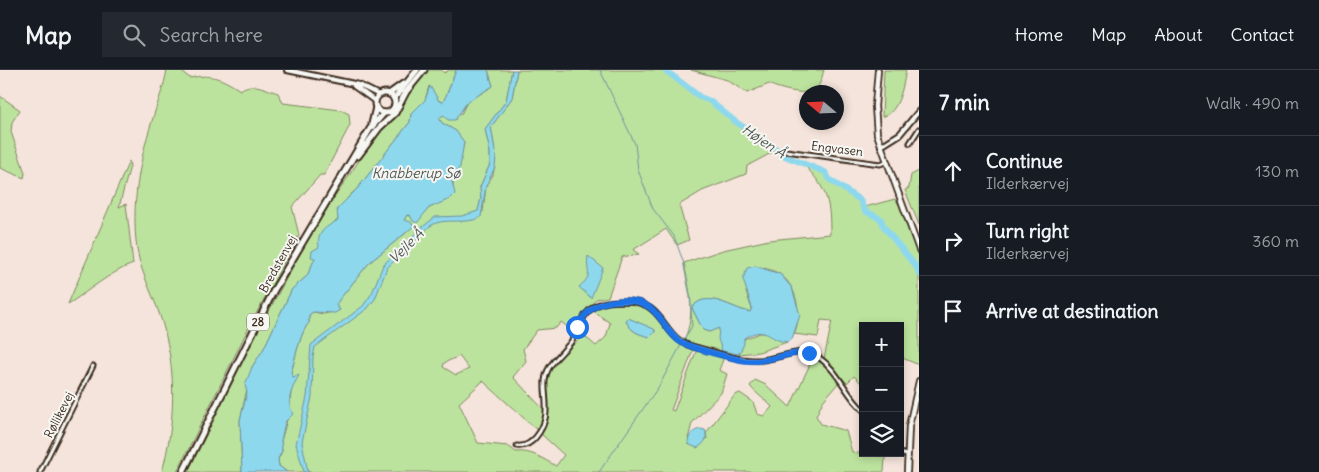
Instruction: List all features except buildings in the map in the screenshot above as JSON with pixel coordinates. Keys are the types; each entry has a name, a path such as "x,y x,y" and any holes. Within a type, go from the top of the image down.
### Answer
{"main road":[{"name":"28","path":"384,113 394,108 394,100 418,70"},
{"name":"Bredstenvej","path":"342,176 378,128 396,113 406,92 424,70"},
{"path":"878,70 875,113 880,146 919,250"},
{"name":"28","path":"379,95 388,94 409,79"},
{"path":"388,94 394,100"},
{"path":"375,101 379,95"},
{"name":"28","path":"375,101 376,107"},
{"name":"Bredstenvej","path":"370,129 376,107"},
{"path":"376,107 384,113"},
{"name":"Bredstenvej","path":"183,472 274,290 370,129 384,113"},
{"path":"907,472 910,416 919,381"}],"street":[{"path":"287,70 352,84 379,95"},
{"path":"352,84 375,101"},
{"path":"880,146 900,134 919,111"},
{"path":"910,143 919,129"},
{"name":"Engvasen","path":"786,152 880,164 886,162"},
{"path":"517,446 522,447 534,440 545,422 547,370 571,342 587,312 604,303 617,301 648,305 680,341 743,360 764,360 804,352 813,354 840,377 851,400 859,407"},
{"name":"Røllikevej","path":"40,472 93,366"}],"green space":[{"path":"167,70 179,70 190,78 204,76 217,78 240,90 250,86 264,88 278,93 283,103 341,110 349,114 350,125 324,175 320,175 292,207 299,235 250,325 177,472 162,472 172,417 171,362 163,325 139,259 135,233 137,184 143,152"},
{"path":"426,70 442,70 444,73 449,70 456,70 443,102 439,101 429,86 425,100 411,114 410,122 344,203 338,220 330,225 307,276 292,289 263,350 252,367 240,420 242,472 188,472 234,375 311,233 364,153 382,129 398,116 407,95"},
{"path":"488,70 512,70 506,101 485,129 490,152 490,164 480,187 481,198 478,211 483,212 486,186 493,175 496,157 491,127 512,98 517,70 665,70 700,97 710,101 736,122 775,148 773,152 747,166 746,174 702,191 679,205 689,240 677,245 666,229 633,250 639,254 622,257 608,297 596,299 573,331 561,322 556,328 537,330 523,349 526,361 513,377 545,411 539,432 483,381 459,403 478,443 508,446 516,452 532,454 556,466 564,455 541,434 548,420 547,380 551,368 583,335 596,346 606,337 610,323 593,311 606,304 635,304 647,307 679,343 693,350 671,410 674,411 697,349 724,357 719,370 727,374 721,393 692,423 688,439 707,439 706,433 735,395 740,393 753,402 757,414 764,416 772,407 750,386 755,380 766,385 790,407 811,362 817,359 840,381 823,401 816,416 821,424 846,431 852,452 859,453 859,457 885,457 884,472 287,472 279,466 278,459 282,451 281,441 290,409 291,391 298,375 293,377 291,374 301,339 309,323 309,315 313,312 324,314 340,310 336,305 339,300 369,263 407,232 404,220 407,215 413,217 450,199 464,143 456,131 442,123 438,118 444,115 461,114 467,102 493,86","holes":["628,318 655,330 650,337 642,335 631,328 626,321","459,356 469,369 456,375 443,367 444,363"]},
{"path":"691,70 824,70 819,85 799,85 799,92 769,84 747,93 727,80"},
{"path":"884,70 906,70 897,104 893,110 882,117"},
{"path":"0,96 20,110 12,122 11,132 25,173 24,178 0,168"},
{"path":"129,161 130,166 119,207 126,204 133,264 124,267 68,304"},
{"path":"815,166 823,169 837,185 861,199 865,207 895,199 900,206 919,257 919,365 904,359 904,322 859,322 859,381 854,376 847,383 824,359 832,321 821,320 818,337 794,334 797,326 798,309 790,284 778,273 755,266 746,292 752,309 750,312 712,300 698,302 692,308 703,330 709,332 719,327 722,351 684,341 690,320 691,302 684,263 723,250 769,240 830,234 826,198 819,183 806,167"},
{"path":"919,171 919,225 905,190 909,188 911,175"},
{"path":"760,333 767,333 787,342 759,352 739,354 744,339"}],"water":[{"name":"Knabberup Sø","path":"456,70 488,70 493,86 467,102 455,120 448,120 444,115 439,118 442,123 456,131 464,142 460,167 452,181 455,194 450,199 429,208 417,223 413,221 410,215 407,215 404,220 411,222 414,226 369,263 339,300 336,305 340,310 335,313 313,312 309,315 309,323 301,339 291,373 293,377 299,375 292,389 290,399 293,414 285,422 281,441 282,451 278,459 279,466 287,472 242,472 240,420 247,393 245,385 252,367 263,350 292,289 307,276 315,258 311,257 312,251 319,247 321,233 326,227 338,220 337,209 357,189 410,122 411,114 425,100 430,86 439,101 443,102"},
{"name":"Vejle Å","path":"512,70 517,70 512,98 491,127 496,157 495,167 486,186 481,217 469,221 436,223 430,226 387,268 375,299 367,309 315,347 312,397 302,442 308,472 304,472 296,444 307,397 311,345 363,306 372,293 383,265 420,229 435,217 462,216 478,211 481,198 480,187 490,164 490,152 485,129 506,101"},
{"path":"588,256 603,268 591,298 579,287 588,276"},
{"path":"755,266 780,274 792,288 800,315 792,339 787,342 763,333 752,334 744,338 744,344 739,354 722,351 718,339 719,328 709,332 703,330 692,308 698,302 712,300 750,312 752,308 743,279 747,268"},
{"path":"628,318 654,329 655,332 650,337 636,332 626,321"},
{"path":"700,429 705,430 706,438 704,443 697,448 688,444 688,441 693,433"}],"waterway":[{"path":"600,70 635,144 638,170 653,209 674,236 683,261 690,296 692,326 684,340"},
{"name":"Højen Å","path":"665,70 700,97 710,101 736,122 778,150 782,155 825,172 830,180 860,200 865,211 881,219 884,227 917,268 919,274"},
{"path":"599,472 659,386 681,345"}],"route":[{"path":"577,327 587,312 596,306 617,301 636,302 648,305 666,324 673,335 688,345 743,360 764,360 804,352 809,353"}]}
